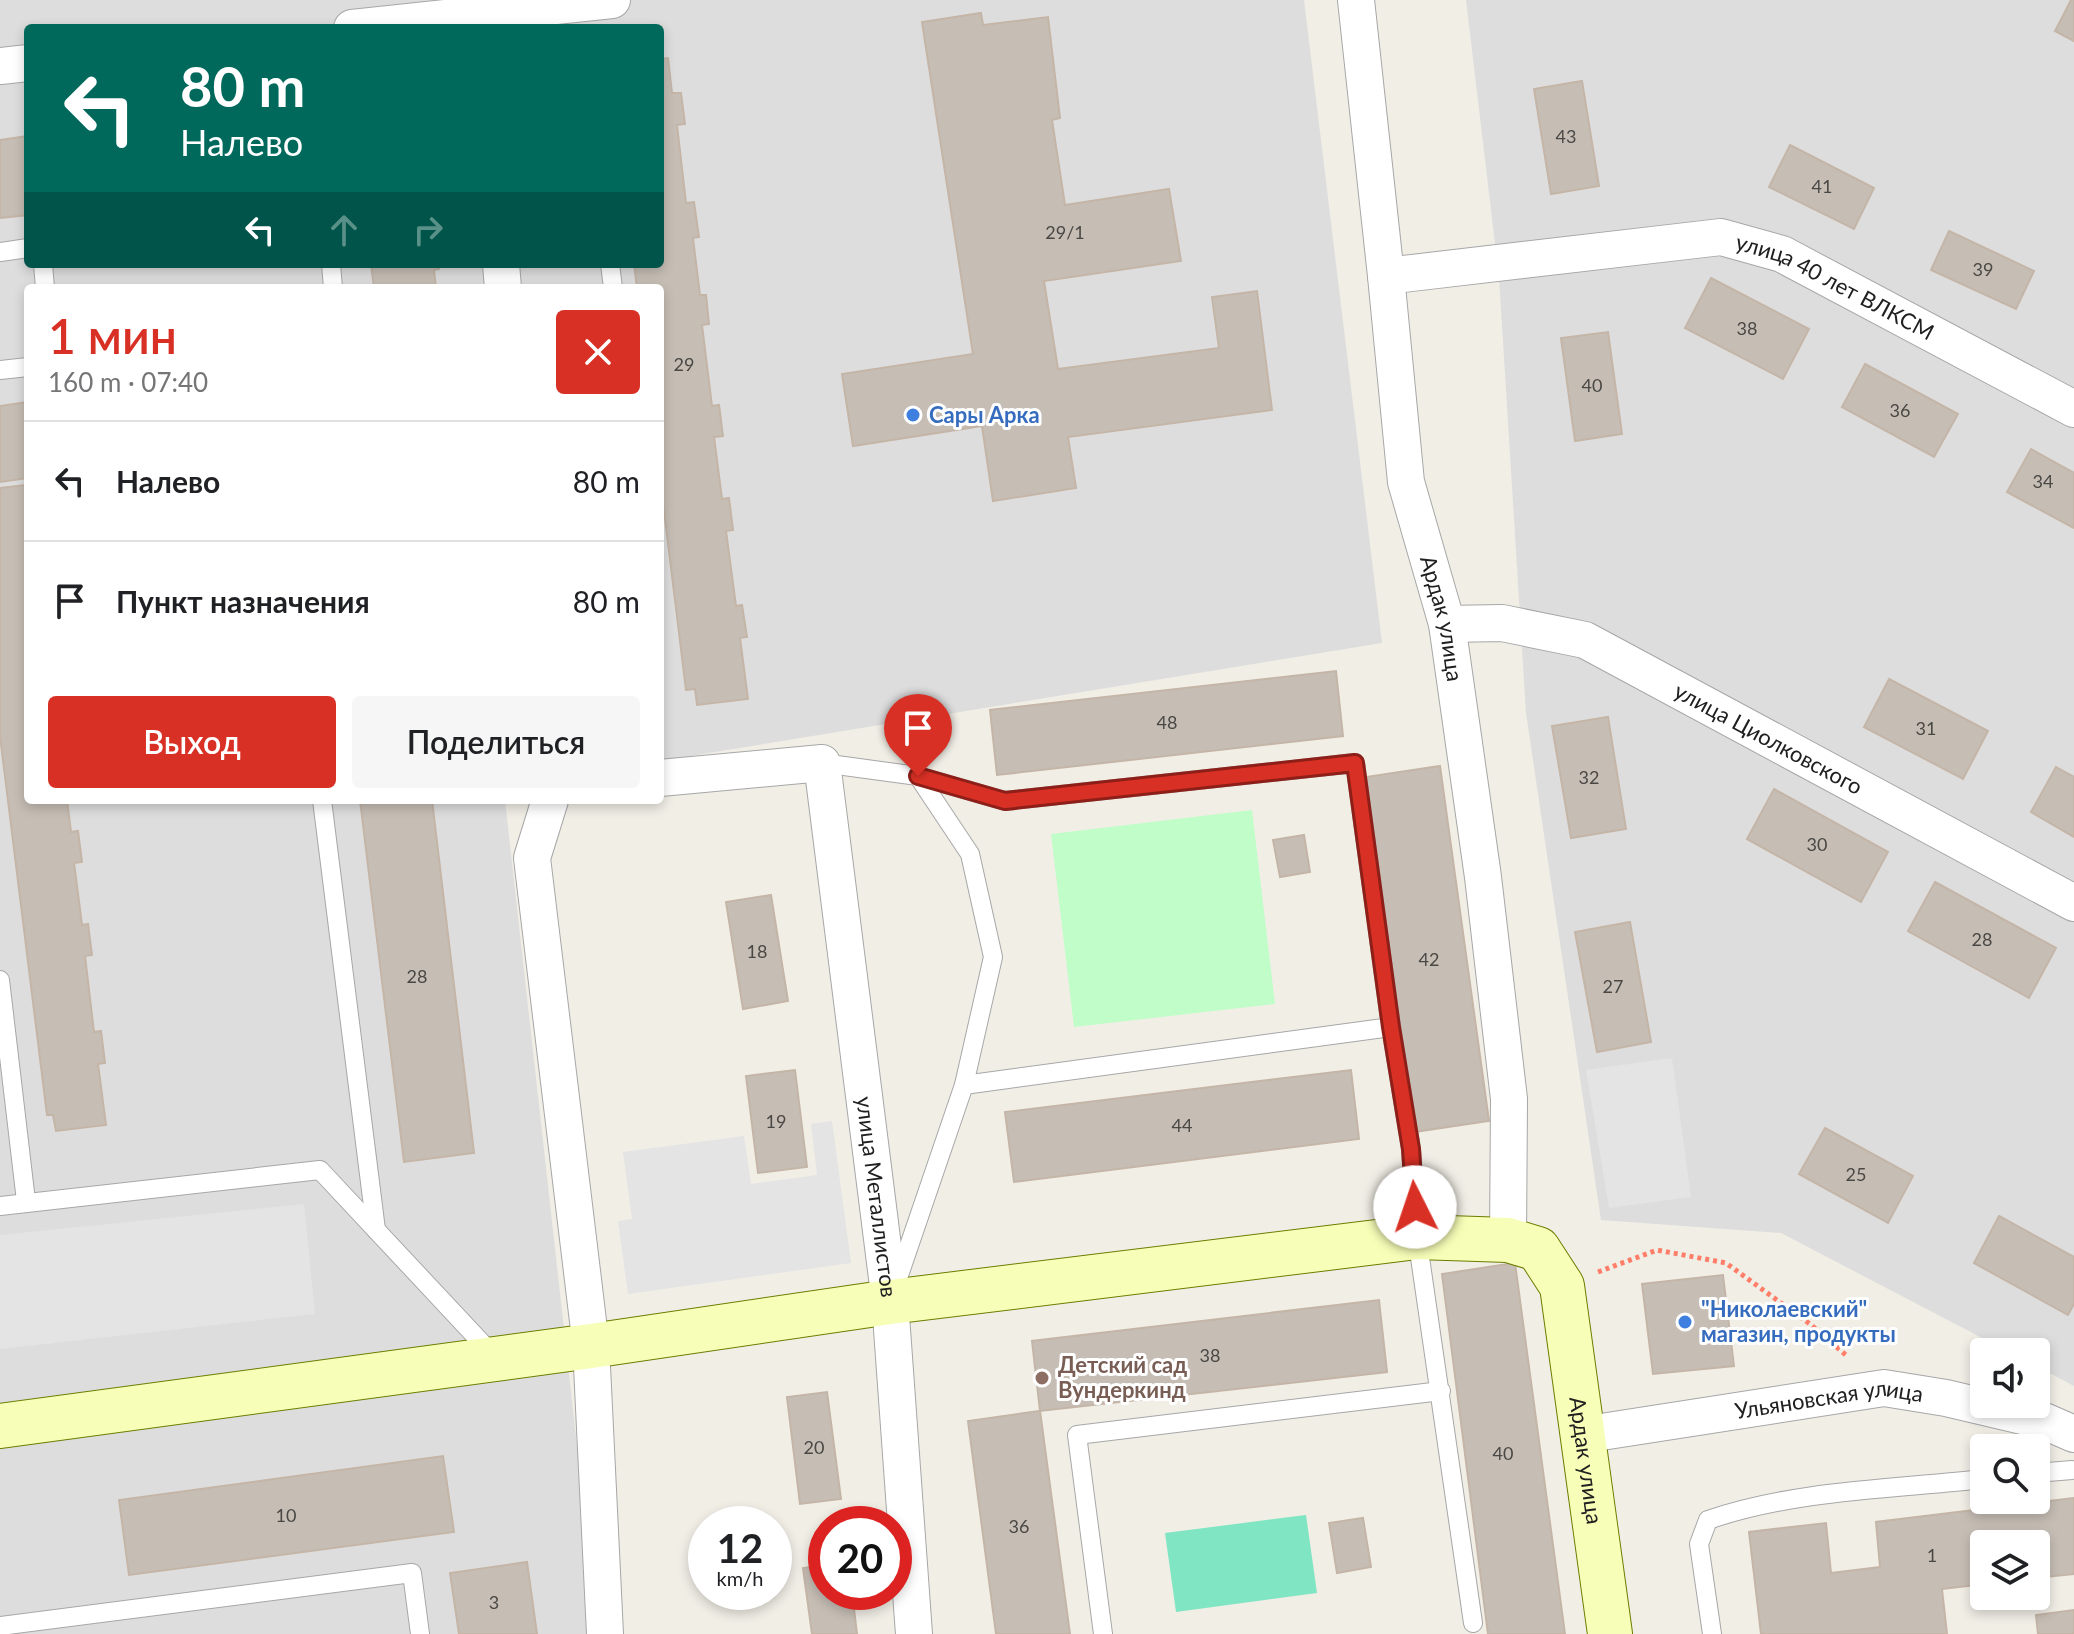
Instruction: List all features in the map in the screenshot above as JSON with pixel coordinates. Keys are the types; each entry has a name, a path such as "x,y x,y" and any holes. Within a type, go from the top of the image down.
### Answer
{"street":[{"path":"435,24 476,22 612,0"},
{"name":"Ардак улица","path":"1356,0 1406,482 1447,624 1483,877 1509,1099 1508,1240"},
{"path":"0,66 24,63"},
{"name":"улица 40 лет ВЛКСМ","path":"1386,276 1721,237 1782,254 2074,409"},
{"name":"улица Циолковского","path":"1447,624 1502,623 1585,640 2074,903"},
{"path":"664,778 822,763"},
{"name":"улица Металлистов","path":"822,763 890,1302 914,1634"},
{"path":"549,804 532,858 591,1346 605,1634"},
{"path":"0,1426 890,1302 1417,1237 1508,1240 1538,1249 1562,1286"},
{"name":"Ардак улица","path":"1562,1286 1610,1634"},
{"name":"Ульяновская улица","path":"1582,1435 1884,1388 1946,1398 2044,1421 2074,1434"}],"lane":[{"path":"0,252 24,249"},
{"path":"0,370 24,367"},
{"path":"822,763 918,776 1005,801 1355,763 1411,1149 1417,1237 1473,1623"},
{"path":"890,1302 964,1085 993,957 970,854 918,776"},
{"path":"323,804 376,1230"},
{"path":"0,980 26,1201"},
{"path":"964,1085 1391,1027"},
{"path":"0,1206 320,1170 497,1359"},
{"path":"1103,1634 1077,1435 1441,1391"},
{"path":"2050,1472 2072,1470"},
{"path":"1712,1634 1699,1544 1708,1520 1737,1510 1821,1496 1970,1480"},
{"path":"0,1626 412,1573 420,1634"}],"path":[{"path":"1562,1286 1657,1250 1726,1263 1810,1324 1884,1388"}],"shaded area":[{"path":"0,0 1304,0 1382,643 664,760 664,284 24,284 24,804 505,804 598,1634 0,1634"},
{"path":"1466,0 2074,0 2074,1386 2050,1373 2050,1338 1982,1338 1781,1233 1601,1220 1526,713 1499,277"},
{"path":"1672,1058 1691,1197 1609,1208 1586,1070"},
{"path":"832,1121 851,1263 628,1294 618,1221 632,1219 623,1152 744,1136 751,1184 817,1175 811,1124"},
{"path":"304,1204 315,1314 0,1349 0,1235"}],"green space":[{"path":"1252,810 1275,1004 1074,1027 1051,834"},
{"path":"1306,1515 1317,1593 1176,1612 1165,1533"}],"building":[{"path":"2071,0 2074,0 2074,41 2055,31"},
{"path":"981,13 983,25 1048,17 1060,118 1052,120 1065,205 1169,189 1181,261 1044,281 1058,369 1219,348 1212,297 1257,291 1272,410 1068,437 1076,488 993,501 982,426 853,446 842,374 973,354 922,22"},
{"path":"664,58 668,58 672,93 681,93 685,124 677,125 686,203 694,202 699,237 693,238 700,295 706,295 709,324 702,325 712,406 719,405 723,436 714,437 722,499 729,498 733,530 726,531 736,606 742,605 747,637 740,638 748,699 697,705 695,689 686,690 664,511 664,284 636,284 634,268 664,268"},
{"path":"1582,81 1599,186 1551,194 1534,89"},
{"path":"24,137 24,215 0,218 0,140"},
{"path":"1790,145 1874,188 1854,229 1769,187"},
{"path":"1949,231 2034,271 2016,309 1931,270"},
{"path":"372,268 439,268 434,270 436,284 374,284"},
{"path":"1711,278 1809,329 1783,379 1685,328"},
{"path":"1608,332 1622,434 1575,441 1561,338"},
{"path":"1865,364 1958,414 1934,457 1842,407"},
{"path":"24,403 24,479 0,482 0,406"},
{"path":"2031,449 2074,473 2074,528 2007,492"},
{"path":"24,485 24,804 68,804 71,832 78,831 82,862 74,863 82,925 88,924 92,955 85,956 94,1032 101,1031 105,1063 98,1064 106,1125 56,1131 53,1115 47,1115 0,736 0,488"},
{"path":"1336,671 1343,736 997,775 990,710"},
{"path":"1889,679 1988,731 1963,779 1864,727"},
{"path":"1608,717 1626,829 1571,838 1552,726"},
{"path":"1440,766 1489,1121 1414,1132 1366,777"},
{"path":"2056,767 2074,777 2074,837 2031,812"},
{"path":"1774,789 1888,852 1861,902 1747,839"},
{"path":"360,804 432,804 474,1153 404,1162"},
{"path":"1304,835 1310,872 1280,877 1273,840"},
{"path":"1935,882 2056,948 2029,998 1908,931"},
{"path":"771,895 788,1001 743,1009 726,902"},
{"path":"1630,922 1651,1042 1597,1052 1575,932"},
{"path":"795,1070 807,1167 758,1173 746,1076"},
{"path":"1351,1070 1359,1139 1014,1182 1005,1112"},
{"path":"1825,1128 1913,1176 1888,1223 1799,1174"},
{"path":"1999,1216 2074,1257 2074,1304 2068,1315 1974,1263"},
{"path":"1515,1263 1565,1634 1488,1634 1442,1274"},
{"path":"1723,1275 1734,1366 1653,1374 1642,1284"},
{"path":"1379,1300 1387,1372 1040,1411 1032,1341"},
{"path":"827,1392 841,1499 800,1504 787,1397"},
{"path":"1040,1411 1070,1634 996,1634 968,1421"},
{"path":"443,1456 454,1532 129,1575 119,1500"},
{"path":"2074,1498 2074,1574 2050,1577 2050,1530 1970,1530 1970,1586 1942,1589 1947,1634 1761,1634 1749,1532 1826,1523 1831,1573 1880,1567 1876,1522 1970,1511 1970,1514 2050,1514 2050,1501"},
{"path":"1363,1518 1371,1567 1337,1573 1329,1523"},
{"path":"527,1562 537,1634 459,1634 450,1573"},
{"path":"808,1567 808,1605 803,1568"},
{"path":"809,1610 854,1610 857,1634 812,1634"},
{"path":"2074,1610 2074,1634 2038,1634 2036,1615"}],"place":[{"name":"Сары Арка","path":"913,415"},
{"name":"\"Николаевский\" магазин, продукты","path":"1685,1322"},
{"name":"Детский сад Вундеркинд","path":"1042,1378"}],"route":[{"path":"918,776 1005,801 1355,763 1411,1149 1415,1207"}]}
